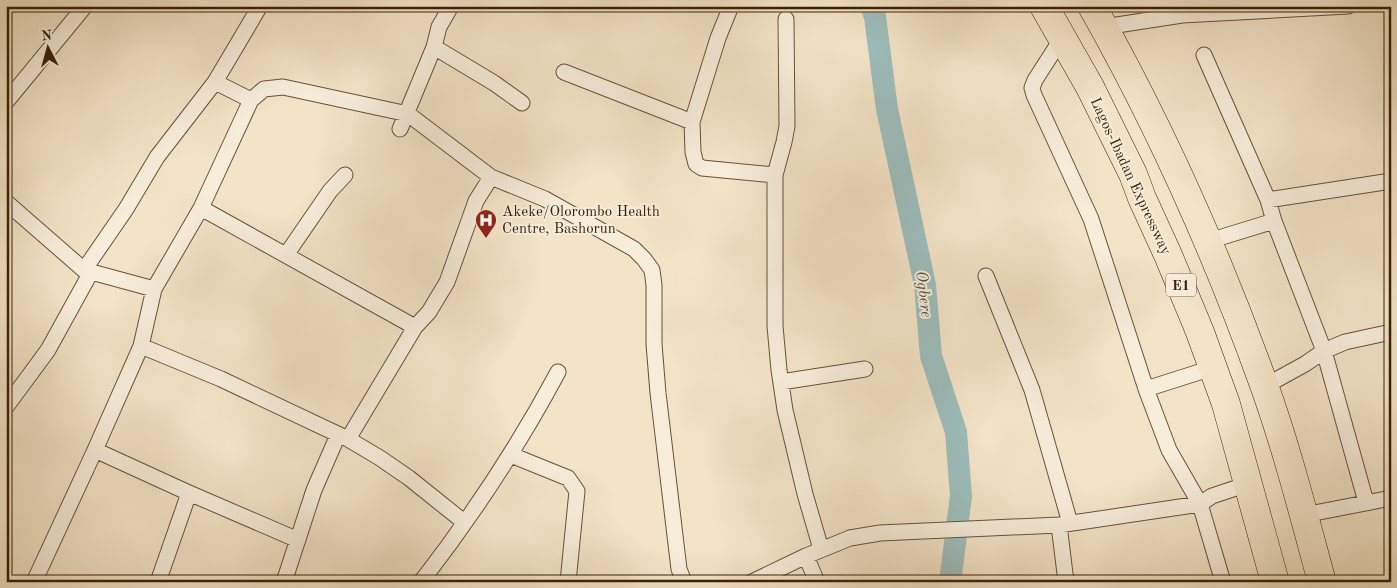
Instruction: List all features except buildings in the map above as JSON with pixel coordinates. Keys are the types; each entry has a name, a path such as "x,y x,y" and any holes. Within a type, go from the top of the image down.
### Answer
{"highway":[{"name":"Lagos-Ibadan Expressway","path":"1044,6 1090,87 1133,174 1196,324 1226,404 1275,582"},
{"path":"1098,16 1159,131 1210,241 1265,386 1286,451 1322,582"}],"street":[{"path":"6,102 85,6"},
{"path":"6,408 48,350 88,271 156,157 215,82 260,6"},
{"path":"400,129 408,114 434,47 439,27 451,6"},
{"path":"732,6 718,38 692,122 693,152 696,164 702,168 775,175"},
{"path":"1098,16 1182,15 1348,6"},
{"path":"786,19 787,126 775,175 775,326 781,382 805,494 821,549"},
{"path":"1062,38 1035,80 1032,88 1091,219 1146,389 1169,450 1200,504 1223,582"},
{"path":"434,47 494,83 522,103"},
{"path":"1204,55 1268,200 1274,222 1324,351 1366,502"},
{"path":"564,72 692,122"},
{"path":"215,82 251,100"},
{"path":"34,582 141,346 154,289 200,208 251,100 264,89 283,87 408,114 491,176 545,199 634,249 644,259 652,270 654,285 654,344 658,393 679,569 684,582"},
{"path":"286,255 330,190 345,175"},
{"path":"284,582 314,490 343,437 415,327 429,312 447,282 473,209 491,176"},
{"path":"1268,200 1391,181"},
{"path":"6,202 88,271 154,289"},
{"path":"200,208 415,327"},
{"path":"1210,241 1274,222"},
{"path":"986,276 1032,390 1064,524 1066,582"},
{"path":"1265,386 1324,351 1345,342 1391,332"},
{"path":"141,346 221,379 343,437 380,458 409,478 464,522"},
{"path":"1146,389 1212,368"},
{"path":"781,382 865,369"},
{"path":"421,582 510,454 538,410 558,372"},
{"path":"95,450 188,493 298,540"},
{"path":"510,454 568,478 577,491 568,582"},
{"path":"752,582 821,549 850,538 880,533 1064,524 1106,516 1200,504 1212,496 1248,484"},
{"path":"158,582 188,493"},
{"path":"1304,515 1391,498"},
{"path":"806,556 818,582"}],"waterway":[{"name":"Ogbere","path":"871,6 875,17 887,109 925,285 931,356 956,432 961,496 950,582"}],"place":[{"name":"Akeke/Olorombo Health Centre, Bashorun","path":"486,239"}]}
